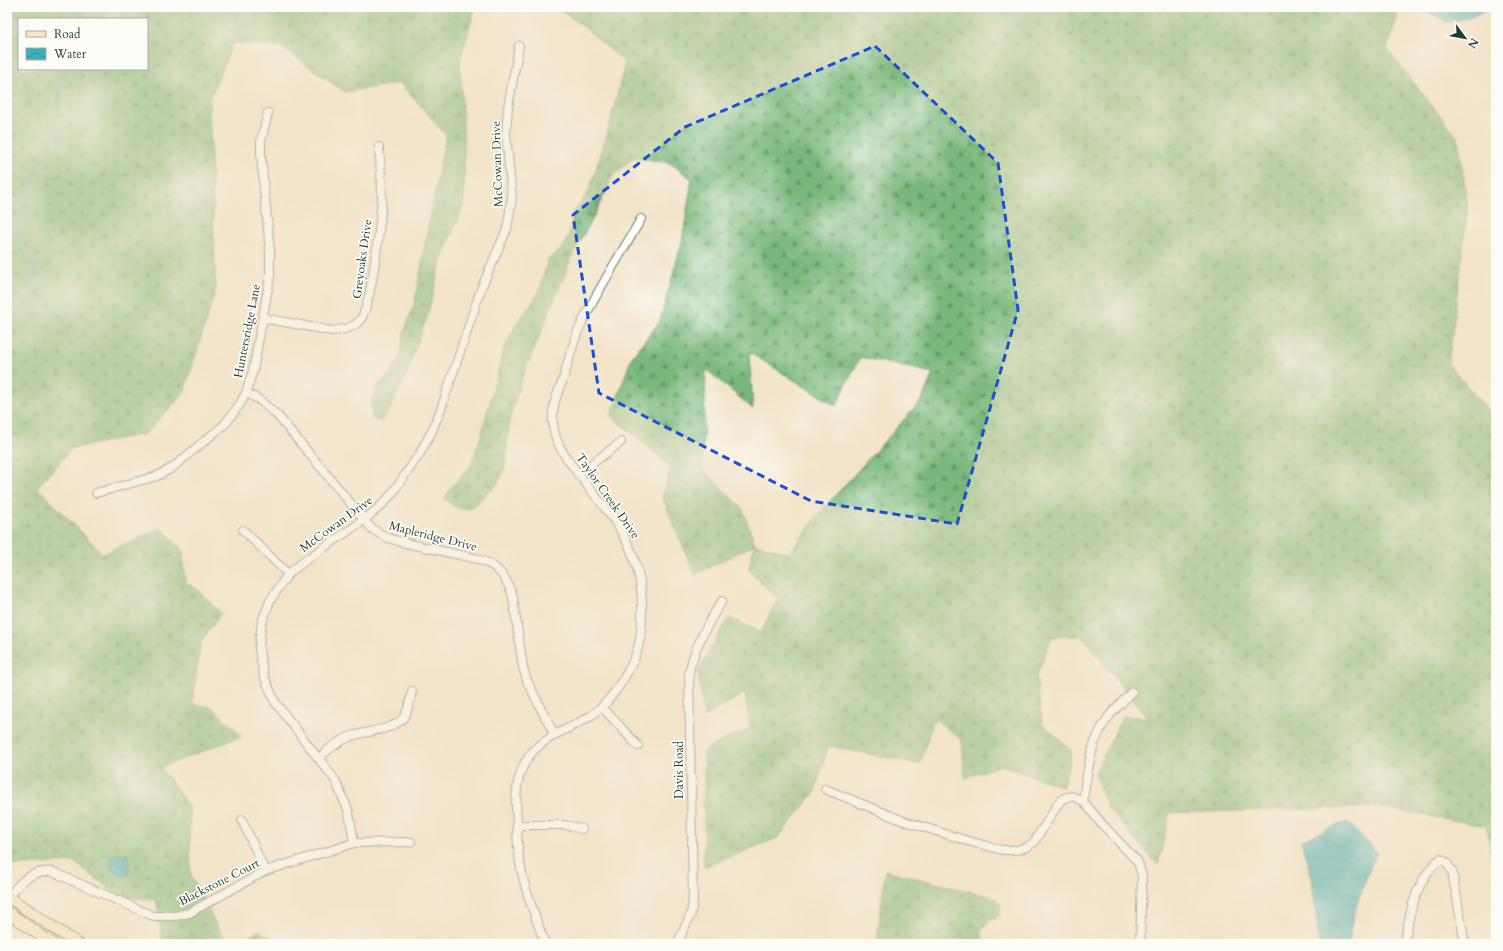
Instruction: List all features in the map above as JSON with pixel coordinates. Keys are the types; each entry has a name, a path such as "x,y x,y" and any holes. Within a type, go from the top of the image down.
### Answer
{"main road":[{"path":"8,899 78,944"},
{"path":"7,912 53,944"}],"street":[{"name":"McCowan Drive","path":"354,843 349,812 336,780 275,702 268,689 261,664 260,636 262,622 270,601 288,574 377,510 393,492 419,455 431,433 441,409 481,289 507,229 512,198 506,134 508,107 519,46"},
{"name":"Huntersridge Lane","path":"96,493 157,476 172,468 225,424 240,404 246,393 253,371 270,277 271,264 261,156 261,141 268,113"},
{"name":"Greyoaks Drive","path":"263,318 332,331 342,330 358,323 361,320 368,302 381,212 382,190 379,147"},
{"name":"Taylor Creek Drive","path":"545,944 523,878 517,844 516,793 520,775 525,763 540,744 554,734 591,715 611,696 623,678 638,647 640,638 642,600 640,580 633,553 616,523 578,474 558,445 552,413 577,334 589,308 641,219"},
{"name":"Mapleridge Drive","path":"246,393 258,399 278,415 375,532 390,539 478,558 491,565 504,575 513,597 520,653 528,683 554,734"},
{"path":"578,474 621,442"},
{"path":"243,530 288,574"},
{"name":"Davis Road","path":"677,944 691,914 693,900 689,672 691,662 704,632 722,601"},
{"path":"319,758 339,742 350,736 394,725 404,717 412,691"},
{"path":"1083,801 1087,769 1097,735 1111,714 1132,692"},
{"path":"602,706 638,746"},
{"path":"825,789 904,821 1002,850 1017,850 1027,847 1034,842 1060,801 1071,795 1083,801 1140,866 1142,876 1140,944"},
{"path":"242,820 265,871"},
{"path":"517,825 566,824 582,828"},
{"name":"Blackstone Court","path":"8,899 25,879 34,873 53,872 153,916 175,916 189,913 265,871 354,843 411,842"},
{"path":"1404,944 1408,917 1422,881 1433,864 1440,859 1446,862 1452,871 1465,944"}],"highlighted area":[{"path":"875,46 998,163 1018,310 957,524 811,501 599,393 573,215 685,127"}],"green space":[{"path":"7,7 475,7 460,61 464,142 464,205 444,252 427,316 406,375 390,408 381,421 372,419 371,402 380,383 391,373 400,357 404,333 415,301 446,135 400,83 345,92 280,46 233,43 209,100 216,289 184,393 145,434 73,448 37,487 103,554 161,528 183,550 185,582 199,591 221,613 201,642 192,704 212,707 242,736 161,767 189,808 191,876 228,944 163,944 156,900 119,896 74,862 7,866"},
{"path":"556,7 1381,7 1398,15 1387,49 1458,138 1468,209 1448,364 1496,419 1496,878 1486,826 1378,807 1170,813 1158,865 1108,809 1095,773 1123,716 1147,718 1082,636 1052,637 1036,677 1042,723 1072,751 1063,787 1001,765 965,778 962,740 934,718 920,764 828,746 815,792 778,838 704,867 704,750 750,728 745,693 704,717 698,670 729,618 761,632 778,599 748,569 755,544 695,575 662,496 671,466 611,416 632,357 660,321 682,242 692,179 670,163 634,157 612,177 597,210 574,252 520,383 510,417 505,467 497,485 470,509 457,508 444,499 453,485 470,467 481,436 504,348 518,321 532,304 540,289 548,259 560,251 569,236 573,213 589,191 607,134 625,63 584,27","holes":["749,352 836,406 860,357 933,373 922,400 824,508 789,553 755,544 742,508 702,468 706,369 753,409"]},
{"path":"885,870 995,898 1002,905 998,917 989,921 980,931 984,944 877,944"},
{"path":"258,931 285,944 236,944"}],"water":[{"path":"1426,7 1491,7 1470,18 1447,22 1426,11"},
{"path":"1349,823 1377,852 1356,907 1348,944 1319,944 1312,879 1301,841 1337,825"},
{"path":"114,854 126,854 130,860 128,875 115,872 112,869 110,863"}],"waterway":[{"path":"76,18 78,7"},
{"path":"7,322 26,305 36,274 16,236 39,162 59,144 57,109 66,70"}]}
